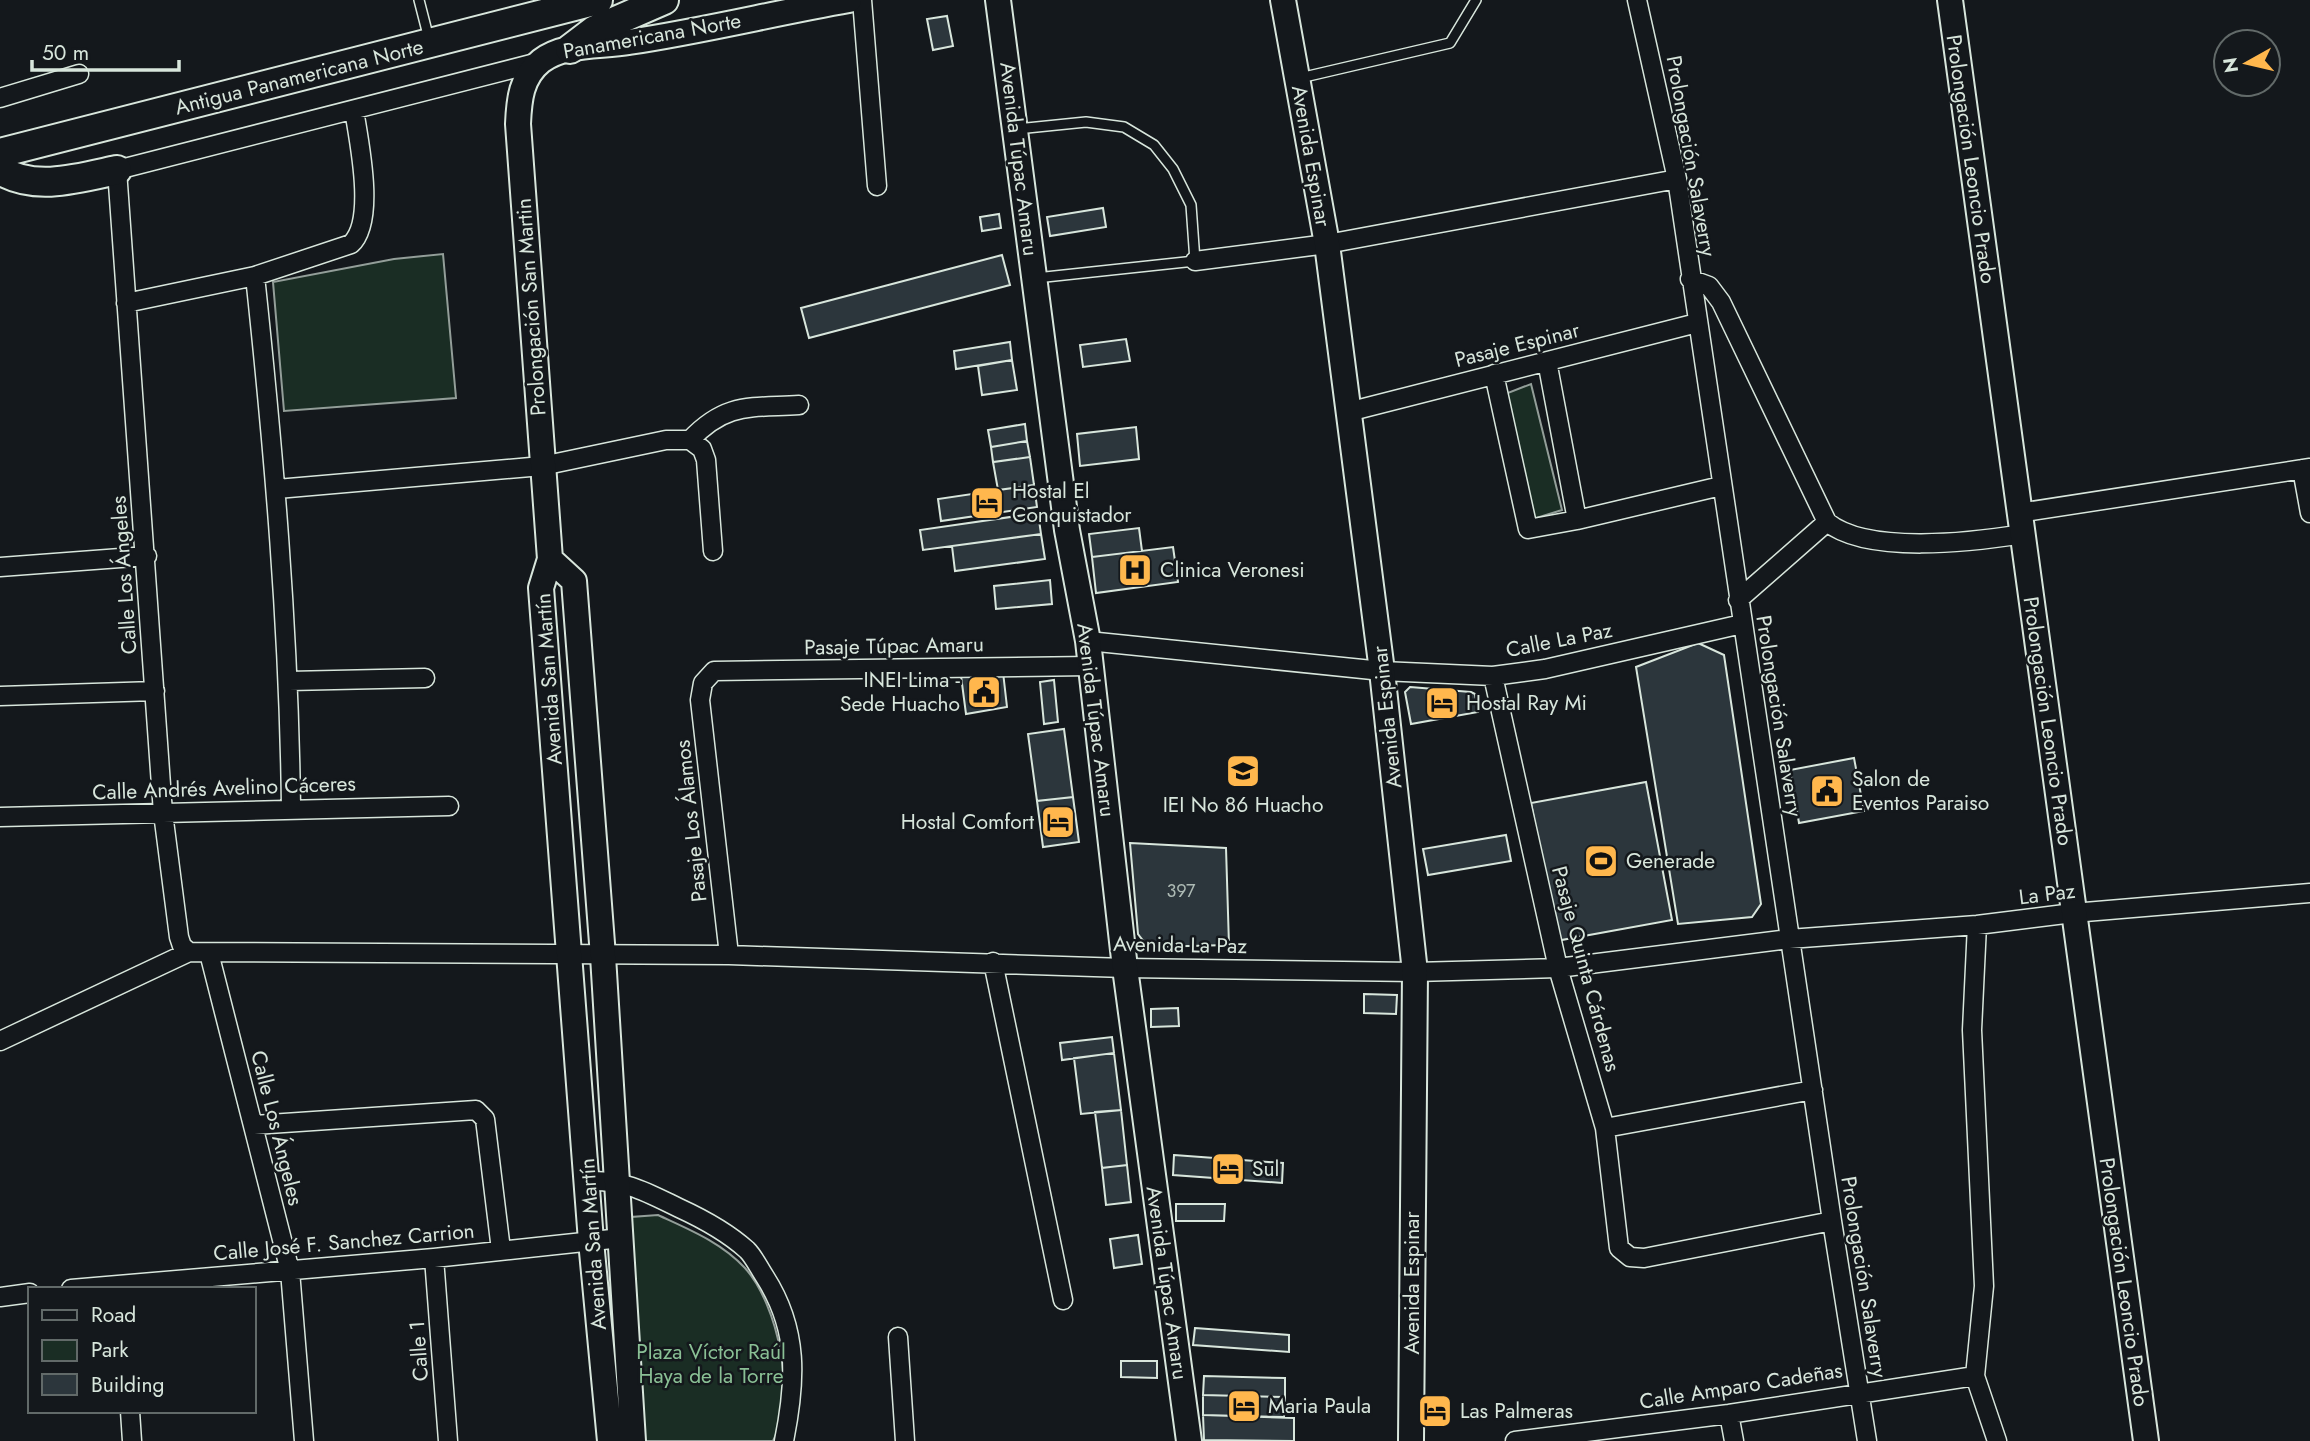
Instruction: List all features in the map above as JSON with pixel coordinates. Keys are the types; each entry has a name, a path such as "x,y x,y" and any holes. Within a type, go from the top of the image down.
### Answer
{"main road":[{"name":"Antigua Panamericana Norte","path":"0,153 598,0"},
{"path":"570,49 595,30 664,0"},
{"path":"0,170 24,180 44,181 68,181 117,170"}],"street":[{"name":"Panamericana Norte","path":"540,62 570,49 627,43 849,0"},
{"path":"862,0 877,186"},
{"name":"Avenida Túpac Amaru","path":"998,0 1068,530 1089,653 1125,968 1189,1441"},
{"name":"Avenida Espinar","path":"1283,0 1327,244 1382,671 1415,972 1411,1441"},
{"name":"Prolongación Salaverry","path":"1637,0 1676,179 1867,1441"},
{"name":"Prolongación Leoncio Prado","path":"1950,0 2160,1441"},
{"name":"Prolongación Leoncio Prado","path":"1966,0 2026,519"},
{"path":"117,170 540,62"},
{"name":"Prolongación San Martin","path":"540,62 527,77 520,95 518,124 550,559"},
{"path":"0,98 79,74"},
{"path":"126,303 256,276 356,240 364,212 355,110"},
{"name":"Calle Los Ángeles","path":"117,170 147,556 163,813 179,937 182,946 189,952"},
{"path":"1195,261 1327,244 1676,179"},
{"path":"256,276 277,489 289,681 290,808"},
{"path":"1690,279 1709,286 1721,302 1827,522 1850,535 1911,542 1972,542 2026,519 2306,468 2310,513"},
{"name":"Pasaje Espinar","path":"1348,412 1697,323"},
{"path":"1548,361 1577,520"},
{"path":"1494,374 1527,527 1531,530 1721,486"},
{"path":"690,440 708,421 721,414 738,409 799,405"},
{"path":"277,489 542,466 666,440 690,440 702,449 706,460 713,551"},
{"path":"1738,600 1827,522"},
{"path":"0,567 147,556"},
{"name":"Avenida San Martín","path":"610,1441 591,1241 589,1181 541,588 550,559 573,582 603,956 634,1441"},
{"name":"Calle La Paz","path":"1382,671 1493,676 1545,669 1742,624"},
{"name":"Pasaje Túpac Amaru","path":"703,683 714,671 1089,653 1382,671"},
{"name":"Pasaje Quinta Cárdenas","path":"1493,676 1558,968 1605,1128 1619,1248 1630,1257 1644,1258 1832,1221"},
{"path":"289,681 425,678"},
{"name":"Pasaje Los Álamos","path":"703,683 700,700 729,955"},
{"path":"0,696 155,691"},
{"name":"Calle Andrés Avelino Cáceres","path":"0,817 449,806"},
{"name":"La Paz","path":"1789,939 1977,925 2310,893"},
{"name":"Prolongación Leoncio Prado","path":"2081,913 2146,1441"},
{"path":"1977,925 1972,1030 1984,1286 1975,1376 1997,1441"},
{"name":"Avenida La Paz","path":"569,956 729,955 1125,968 1415,972 1558,968 1789,939"},
{"path":"0,1041 189,952 569,956"},
{"name":"Calle Los Ángeles","path":"209,953 290,1271 304,1441"},
{"path":"993,962 1063,1300"},
{"path":"1605,1128 1813,1090"},
{"path":"254,1125 476,1110 482,1113 501,1250"},
{"path":"589,1181 618,1181 711,1224 748,1251 777,1296 794,1351 792,1403 784,1441"},
{"name":"Calle José F. Sanchez Carrion","path":"106,1287 435,1258 621,1238"},
{"name":"Calle 1","path":"435,1258 448,1441"},
{"path":"0,1297 28,1293"},
{"path":"898,1337 905,1441"},
{"name":"Calle Amparo Cadeñas","path":"1515,1441 1730,1414 1859,1391 1975,1376"},
{"path":"130,1413 132,1441"},
{"path":"1730,1414 1734,1441"}],"lane":[{"path":"419,0 430,44"},
{"path":"1297,79 1450,43 1476,0"},
{"path":"1015,129 1086,122 1124,127 1154,145 1173,169 1191,205 1195,261 1034,278"}],"green space":[{"path":"443,254 456,398 284,411 273,282 394,259"},
{"path":"1531,384 1562,510 1530,520 1500,396"},
{"name":"Plaza Víctor Raúl Haya de la Torre","path":"658,1215 726,1251 745,1268 757,1284 775,1327 783,1376 780,1422 773,1441 645,1441 631,1217"}],"building":[{"path":"947,16 953,46 933,50 927,19"},
{"path":"1103,208 1106,227 1050,236 1047,217"},
{"path":"999,214 1001,228 982,231 980,217"},
{"path":"1002,255 1010,285 809,338 801,308"},
{"path":"1126,339 1130,361 1083,367 1080,345"},
{"path":"1010,342 1012,360 956,369 954,351"},
{"path":"1012,360 1017,390 982,395 978,366"},
{"path":"1025,424 1027,441 991,447 988,430"},
{"path":"1136,427 1139,459 1080,466 1077,434"},
{"path":"1027,441 1030,457 993,462 991,447"},
{"path":"1030,457 1034,485 998,490 993,462"},
{"name":"Hostal El Conquistador","path":"1034,485 1037,507 941,521 938,499"},
{"path":"1038,513 1041,534 923,550 920,530"},
{"path":"1139,528 1142,551 1092,557 1089,534"},
{"path":"1041,534 1045,559 955,571 952,546"},
{"name":"Clinica Veronesi","path":"1173,547 1178,582 1096,593 1092,557"},
{"path":"1050,580 1052,604 996,609 994,586"},
{"path":"1698,643 1724,655 1761,904 1752,917 1678,924 1636,667"},
{"name":"INEI Lima - Sede Huacho","path":"1003,672 1007,707 966,714 961,676"},
{"path":"1054,680 1058,722 1044,724 1040,682"},
{"name":"Hostal Ray Mi","path":"1410,687 1471,692 1475,694 1478,712 1411,724 1405,692"},
{"path":"1064,729 1073,797 1037,801 1028,734"},
{"name":"Salon de Eventos Paraiso","path":"1854,758 1864,811 1799,823 1790,770"},
{"name":"Generade","path":"1646,782 1672,920 1556,941 1531,803"},
{"name":"Hostal Comfort","path":"1073,797 1079,842 1043,847 1037,801"},
{"path":"1506,835 1511,861 1428,875 1423,849"},
{"path":"1130,843 1226,848 1229,945 1148,947 1138,934"},
{"path":"1364,994 1397,995 1396,1014 1364,1013"},
{"path":"1178,1008 1179,1026 1151,1027 1151,1009"},
{"path":"1112,1037 1114,1053 1062,1060 1060,1043"},
{"path":"1114,1053 1121,1110 1081,1114 1074,1058"},
{"path":"1121,1110 1127,1165 1102,1168 1095,1112"},
{"name":"Sul","path":"1174,1155 1283,1163 1282,1183 1173,1175"},
{"path":"1127,1165 1131,1202 1106,1205 1102,1168"},
{"path":"1176,1204 1225,1204 1224,1221 1176,1221"},
{"path":"1138,1235 1142,1264 1114,1268 1110,1239"},
{"path":"1195,1328 1289,1335 1289,1352 1193,1345"},
{"path":"1121,1361 1157,1361 1157,1378 1121,1377"},
{"path":"1204,1376 1285,1378 1285,1397 1203,1395"},
{"name":"Maria Paula","path":"1203,1395 1285,1397 1284,1417 1203,1415"},
{"path":"1203,1415 1294,1418 1294,1441 1204,1440"}],"place":[{"name":"Hostal El Conquistador","path":"987,503"},
{"name":"Clinica Veronesi","path":"1135,570"},
{"name":"INEI Lima - Sede Huacho","path":"984,692"},
{"name":"Hostal Ray Mi","path":"1442,703"},
{"name":"IEI No 86 Huacho","path":"1243,771"},
{"name":"Salon de Eventos Paraiso","path":"1827,791"},
{"name":"Hostal Comfort","path":"1058,822"},
{"name":"Generade","path":"1601,861"},
{"name":"Sul","path":"1228,1169"},
{"name":"Maria Paula","path":"1244,1406"},
{"name":"Las Palmeras","path":"1435,1411"}]}
